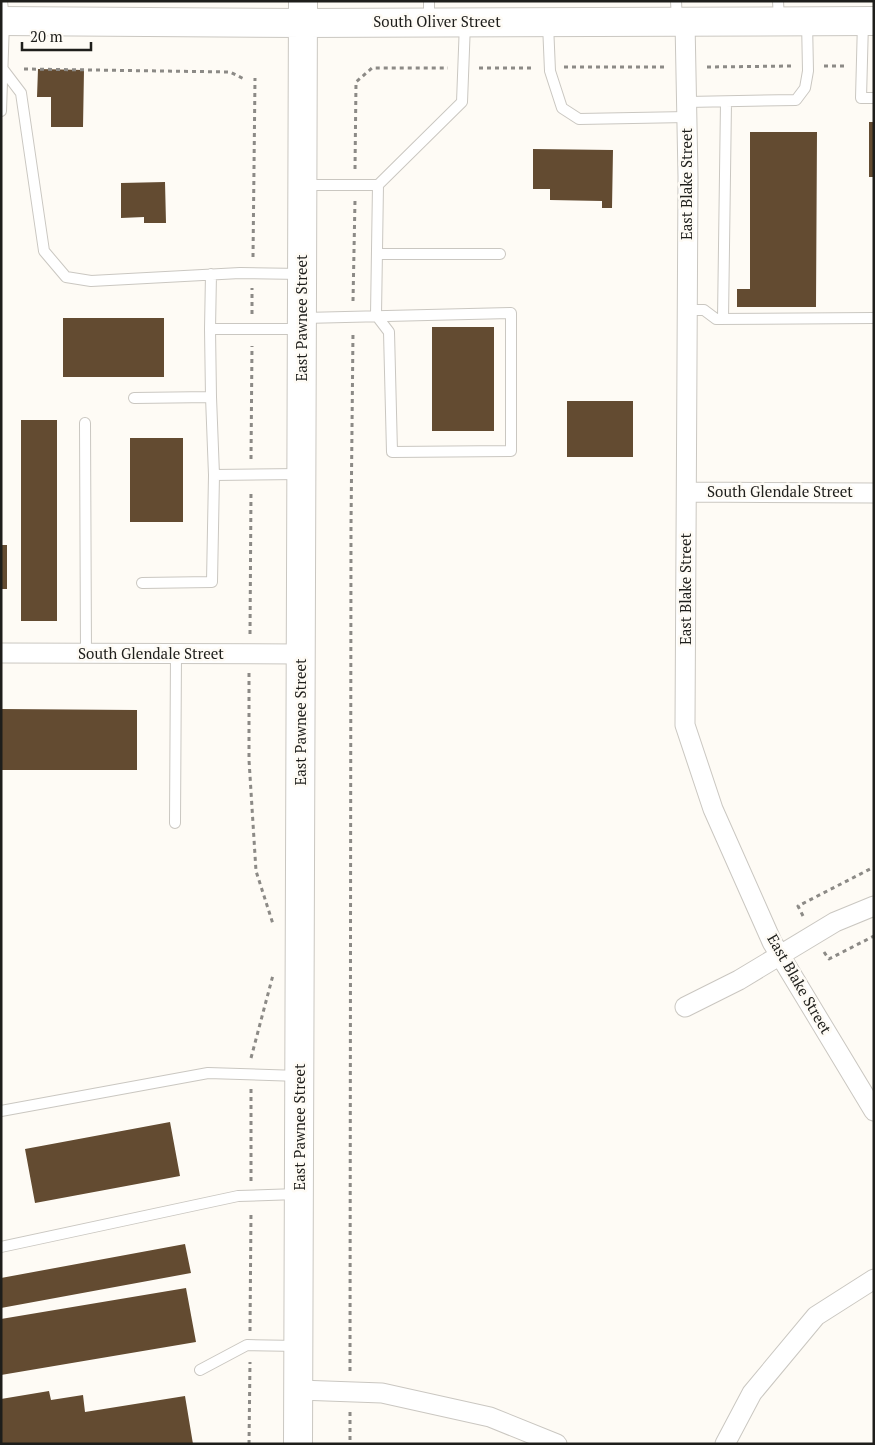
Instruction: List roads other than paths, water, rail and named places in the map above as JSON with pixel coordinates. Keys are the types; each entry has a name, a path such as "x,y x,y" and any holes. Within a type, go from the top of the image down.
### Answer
{"main road":[{"name":"South Oliver Street","path":"2,14 429,12 465,22 548,22 778,11 808,21 868,21"},
{"name":"East Pawnee Street","path":"298,1444 303,12"}],"street":[{"name":"East Blake Street","path":"679,15 686,67 688,177 685,725 713,810 772,942 874,1111"},
{"name":"South Glendale Street","path":"686,492 874,493"},
{"name":"South Glendale Street","path":"1,653 301,654"},
{"path":"685,1007 739,980 835,922 874,906"},
{"path":"725,1444 752,1393 816,1316 874,1279"},
{"path":"299,1390 382,1393 490,1417 557,1444"}],"lane":[{"path":"1,111 2,14"},
{"path":"548,22 550,68 562,108 579,119 686,110 726,102 796,100 805,88 808,66 808,21"},
{"path":"868,21 862,66 861,98 874,98"},
{"path":"210,329 252,329 353,316 376,315 511,313 511,451 392,452 389,332 376,315 378,185 462,102 465,22"},
{"path":"2,68 21,93 44,251 66,277 91,281 210,274 302,274"},
{"path":"723,319 726,102"},
{"path":"302,185 378,185"},
{"path":"377,254 500,254"},
{"path":"142,584 212,582 214,475 210,397 210,274"},
{"path":"687,310 704,310 716,319 874,318"},
{"path":"134,398 210,397"},
{"path":"85,423 86,654"},
{"path":"214,475 301,474"},
{"path":"175,823 176,654"},
{"path":"1,1111 208,1073 300,1076"},
{"path":"1,1247 238,1196 300,1194"},
{"path":"200,1370 247,1345 299,1346"}]}
